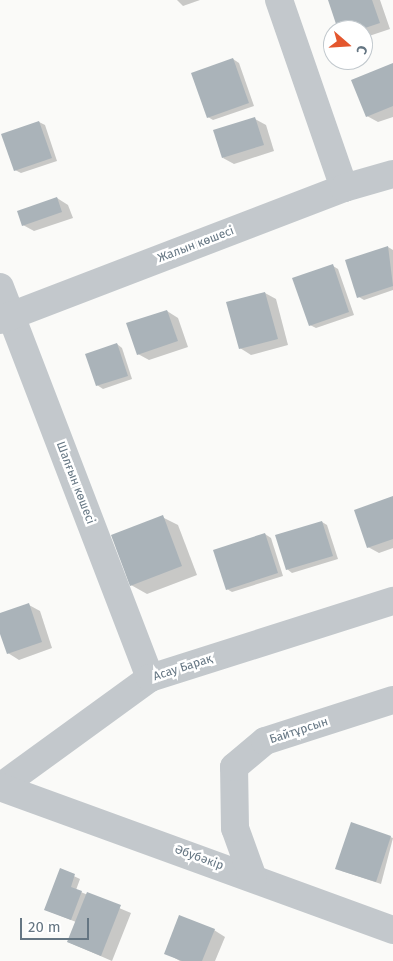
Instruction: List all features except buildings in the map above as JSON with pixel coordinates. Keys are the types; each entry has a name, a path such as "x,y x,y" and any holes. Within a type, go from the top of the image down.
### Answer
{"street":[{"path":"279,0 344,188"},
{"name":"Жалын көшесі","path":"5,318 344,188 393,174"},
{"name":"Шалғын көшесі","path":"0,287 5,318 150,678"},
{"name":"Асау Барақ","path":"2,786 150,678 393,601"},
{"name":"Байтұрсын","path":"253,878 235,828 234,768 265,741 393,700"},
{"name":"Әбубәкір","path":"2,786 393,930"}]}
